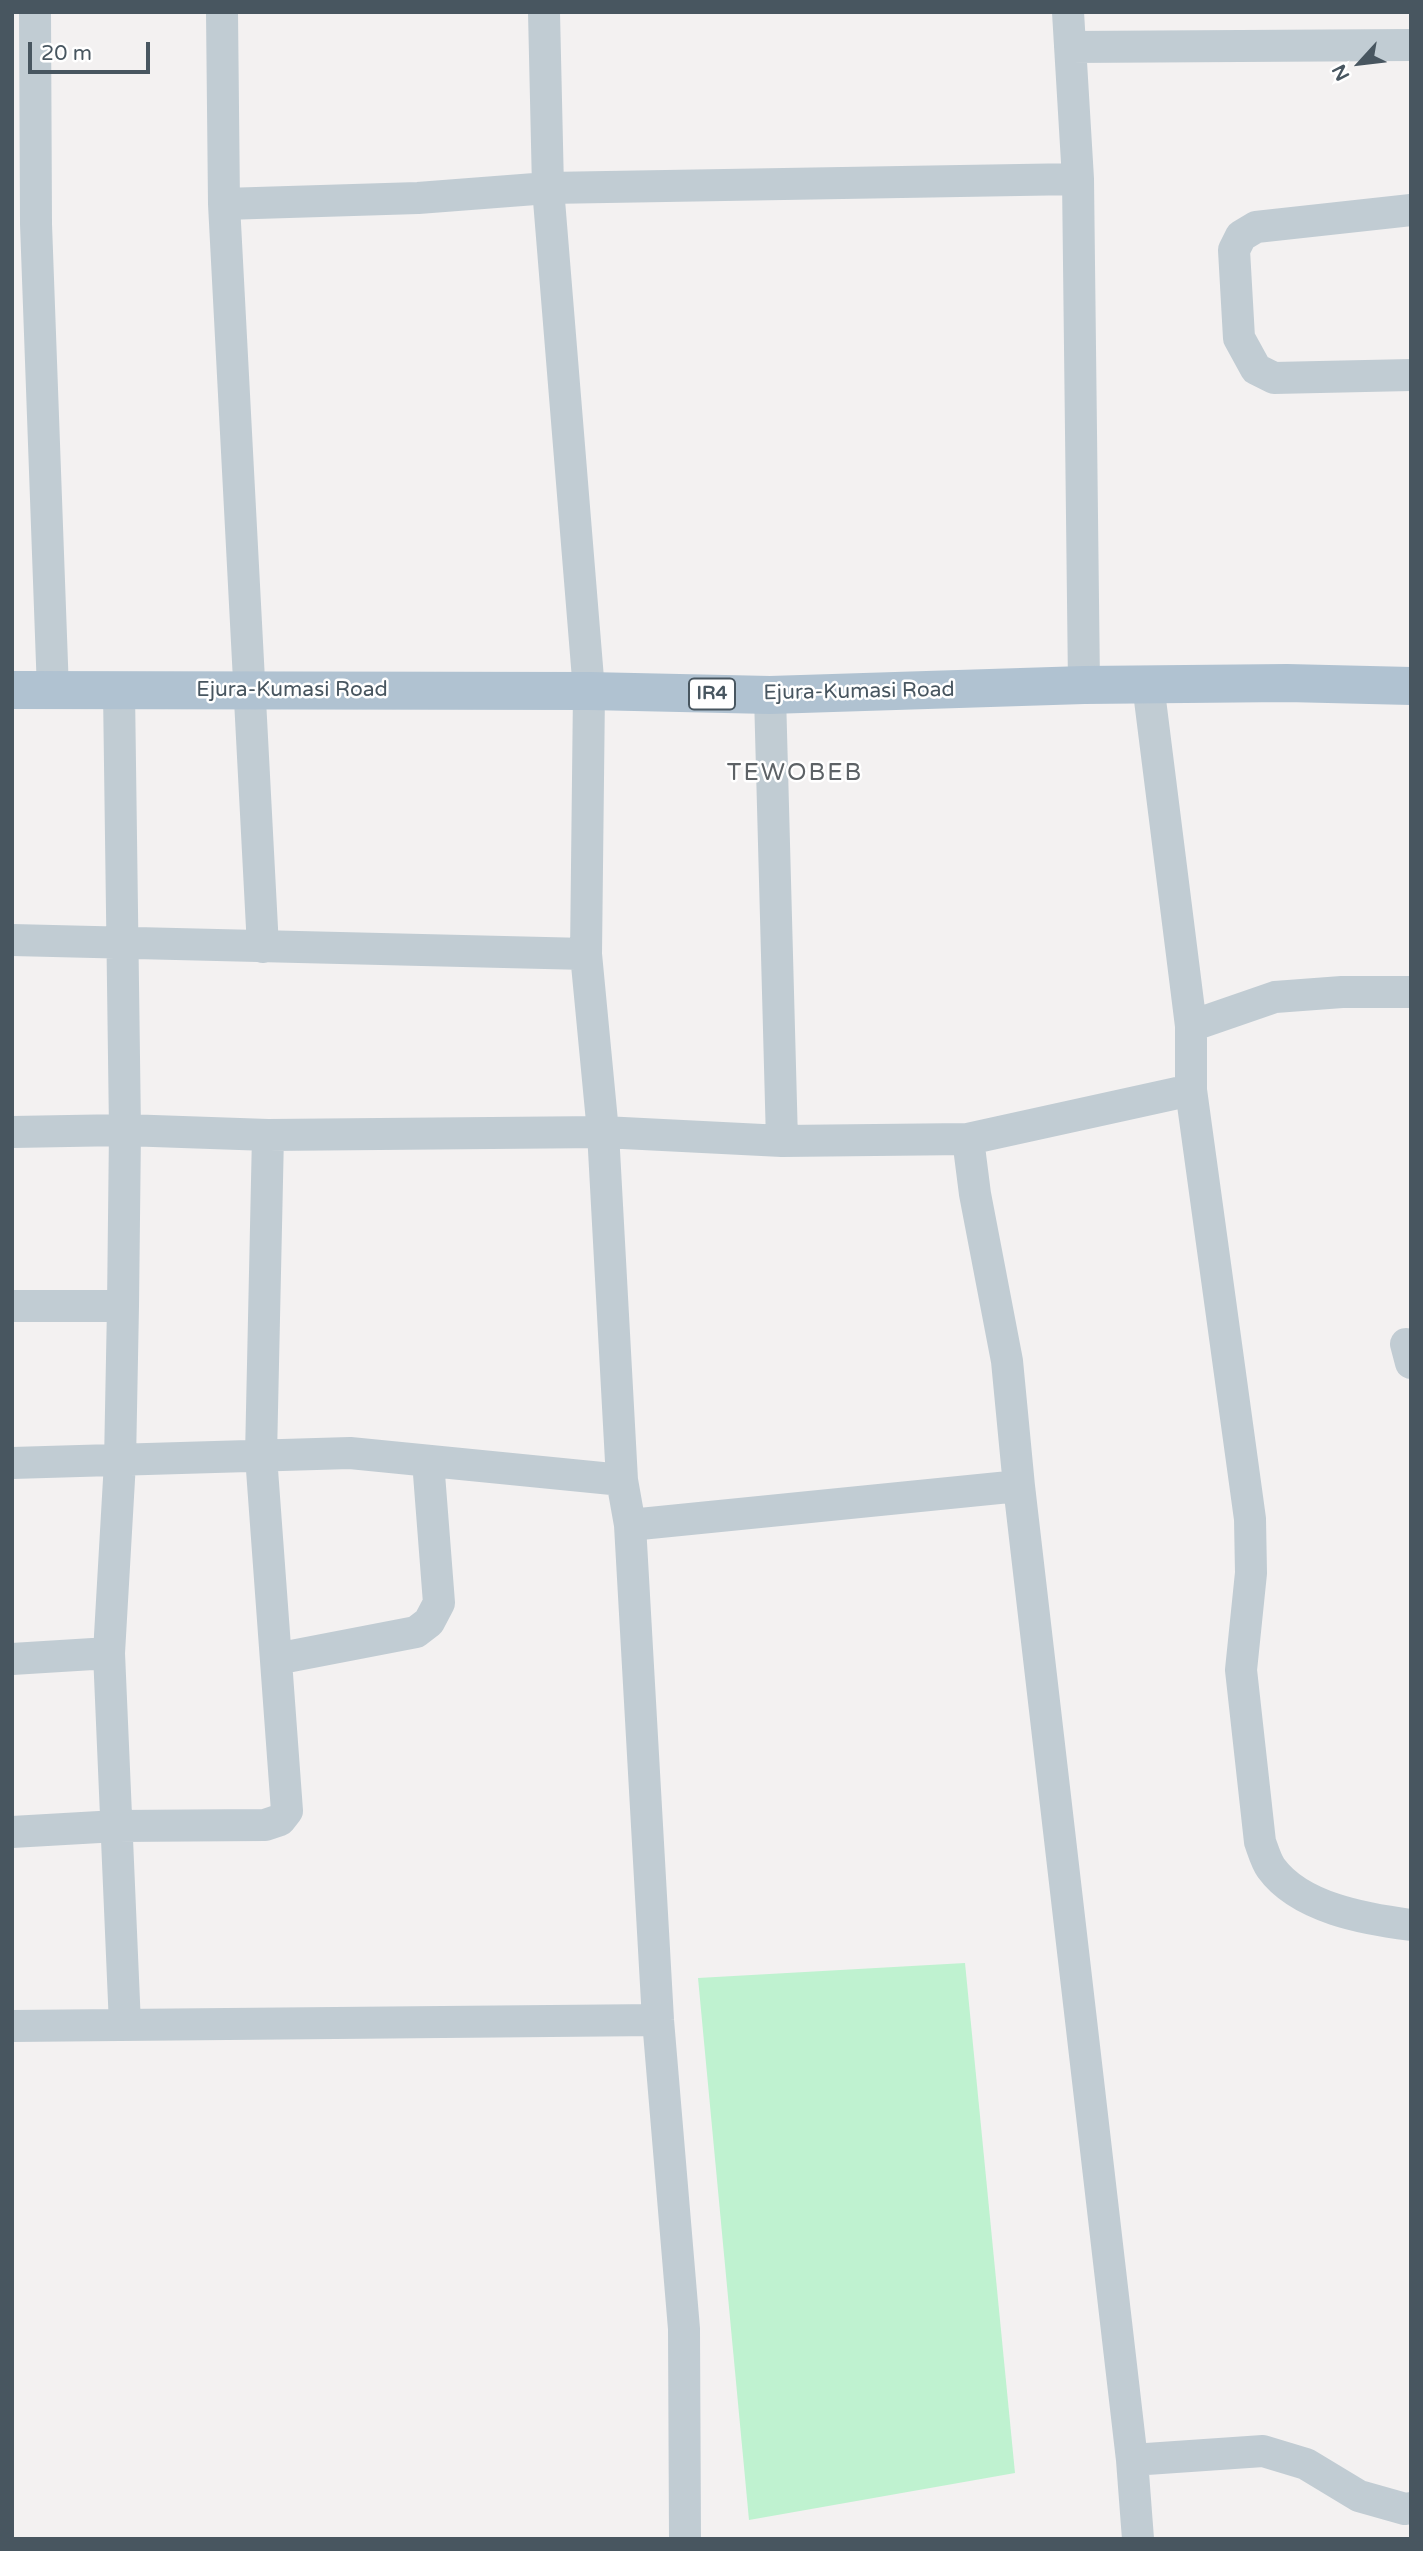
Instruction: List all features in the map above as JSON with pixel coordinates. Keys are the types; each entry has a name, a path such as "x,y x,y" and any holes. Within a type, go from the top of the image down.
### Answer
{"main road":[{"name":"Ejura-Kumasi Road","path":"12,691 589,691 770,695 1148,684 1411,685"}],"street":[{"path":"35,12 24,223 54,691"},
{"path":"222,12 224,204 264,947"},
{"path":"544,12 548,188 589,691 586,954 603,1132 622,1480 630,1525 658,2020 684,2329 685,2539"},
{"path":"1068,12 1078,179 1084,685"},
{"path":"1070,47 1411,46"},
{"path":"224,204 418,198 548,188 1078,179"},
{"path":"1411,211 1256,227 1241,236 1234,250 1239,338 1256,369 1274,378 1411,375"},
{"path":"1148,684 1191,1026 1191,1090 1250,1519 1251,1573 1241,1670 1260,1842 1270,1867 1309,1900 1336,1910 1411,1925"},
{"path":"119,691 125,1130 124,1306 120,1462 108,1653 125,2025"},
{"path":"770,695 782,1141"},
{"path":"12,940 586,954"},
{"path":"1191,1026 1275,998 1342,992 1411,992"},
{"path":"12,1132 125,1130 268,1135 603,1132 782,1141 968,1139 1191,1090"},
{"path":"12,1832 117,1826 265,1825 280,1820 287,1811 261,1456 268,1135"},
{"path":"968,1139 975,1194 1007,1361 1019,1486 1132,2460 1138,2539"},
{"path":"12,1306 124,1306"},
{"path":"12,1463 120,1462 350,1453 622,1480"},
{"path":"276,1658 416,1632 429,1622 439,1603 428,1461"},
{"path":"630,1525 1019,1486"},
{"path":"12,1659 108,1653"},
{"path":"12,2026 658,2020"},
{"path":"1132,2460 1263,2451 1306,2464 1359,2496 1405,2509 1411,2508"}],"green space":[{"path":"965,1963 1015,2473 749,2520 698,1978"}],"district":[{"name":"TEWOBEB","path":"795,774"}]}
